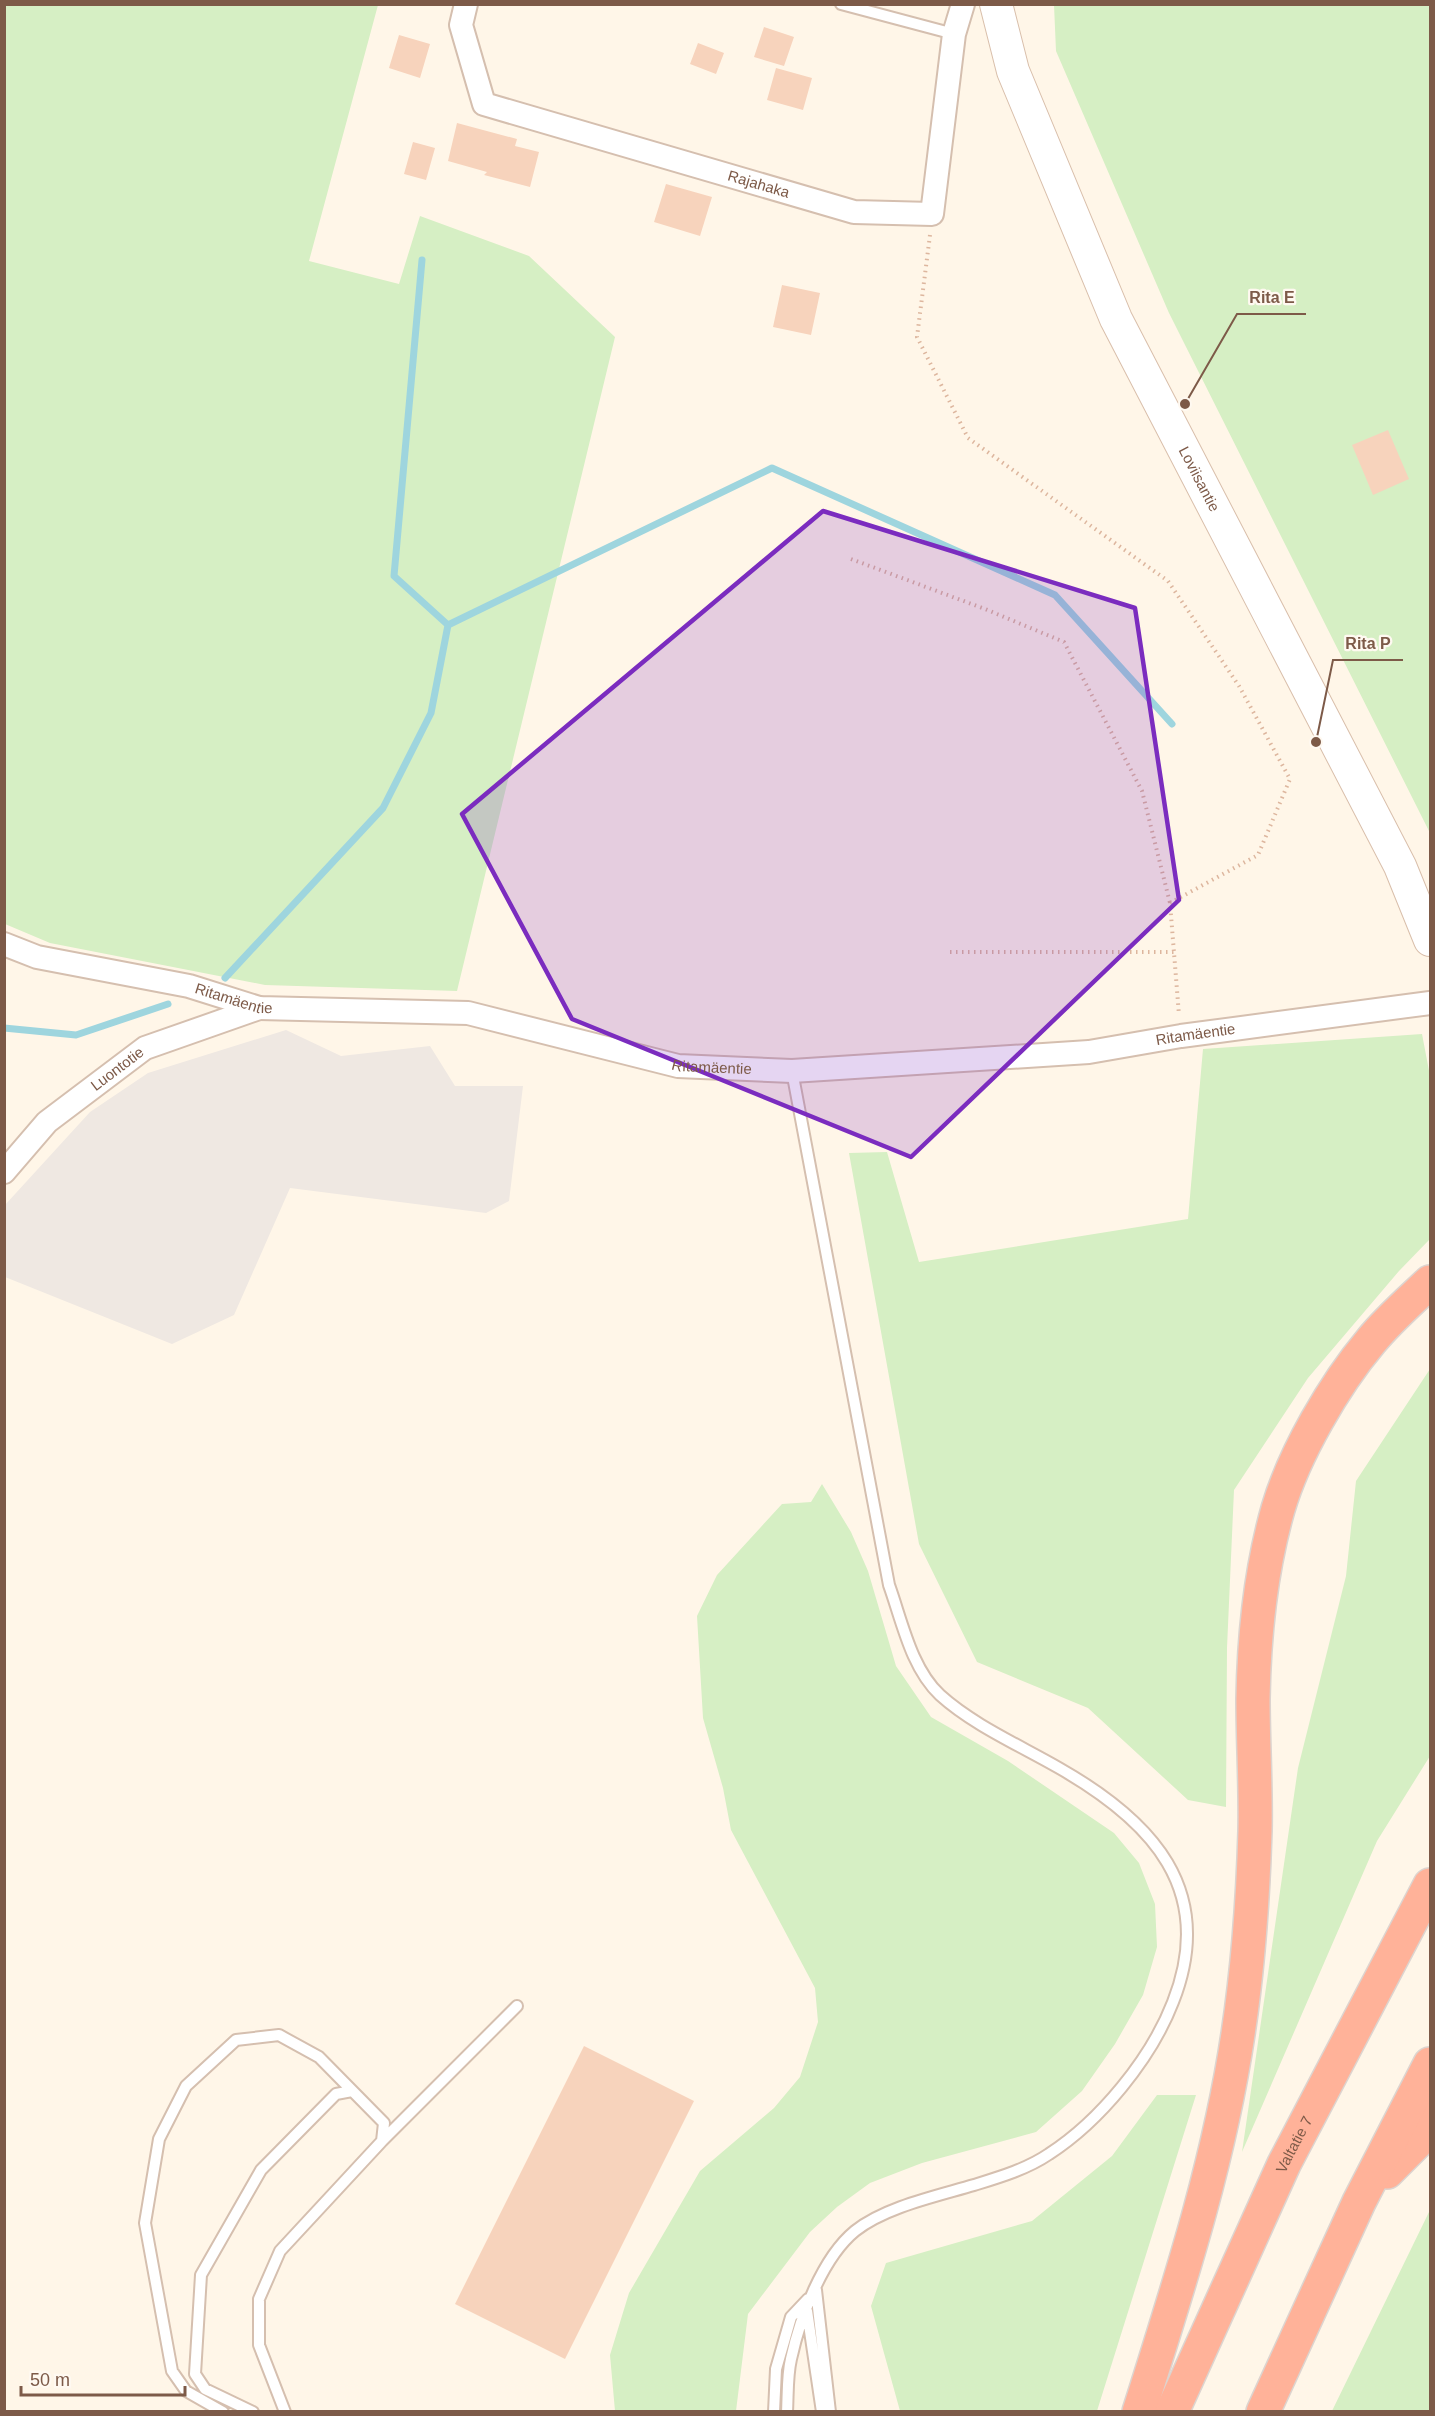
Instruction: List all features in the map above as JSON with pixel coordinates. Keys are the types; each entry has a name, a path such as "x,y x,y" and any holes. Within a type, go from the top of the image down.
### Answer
{"highway":[{"path":"1139,2412 1189,2252 1218,2139 1238,2035 1255,1831 1253,1697 1256,1634 1279,1508 1315,1425 1343,1380 1370,1341 1431,1282"},
{"name":"Valtatie 7","path":"1172,2412 1284,2164 1431,1885"},
{"path":"1263,2412 1359,2202 1431,2064"},
{"path":"1359,2202 1416,2143 1431,2115"}],"main road":[{"name":"Loviisantie","path":"996,4 1013,71 1116,319 1218,512 1351,776 1400,866 1431,940"}],"street":[{"name":"Rajahaka","path":"466,4 461,25 484,104 854,212 932,214"},
{"path":"932,214 954,34 963,4"},
{"name":"Ritamäentie","path":"4,944 37,957 189,986 259,1008 468,1013 678,1066 792,1071 1089,1052 1180,1036 1431,1003"},
{"name":"Luontotie","path":"4,1172 47,1122 145,1048 259,1008"}],"lane":[{"path":"841,4 954,34"},
{"path":"787,2412 790,2361 806,2308 822,2272 836,2250 856,2230 882,2216 1020,2169 1048,2155 1090,2121 1110,2100 1155,2038 1181,1982 1188,1931 1184,1903 1176,1880 1150,1837 1123,1810 1069,1774 1014,1744 939,1694 923,1675 915,1658 889,1585 792,1071"},
{"path":"285,2412 259,2345 259,2299 280,2251 382,2140 517,2006"},
{"path":"223,2412 186,2391 172,2371 145,2223 159,2139 186,2086 236,2040 279,2035 319,2057 384,2123 382,2140"},
{"path":"253,2412 205,2389 195,2374 201,2275 261,2169 336,2094 352,2091"},
{"path":"774,2412 776,2369 791,2317 816,2289"},
{"path":"816,2289 830,2412"},
{"path":"806,2308 822,2412"}],"path":[{"path":"932,214 917,337 968,438 1168,581 1239,686 1290,778 1258,855 1170,903"},
{"path":"851,559 985,609 1064,642 1142,791 1170,903 1180,1036"},
{"path":"950,952 1174,952"}],"highlighted area":[{"path":"823,511 1135,608 1179,900 911,1157 572,1019 462,814"}],"shaded area":[{"path":"286,1030 341,1056 430,1046 455,1086 523,1086 509,1201 486,1213 290,1188 234,1315 172,1344 5,1277 5,1205 90,1112 148,1073"}],"green space":[{"path":"5,4 378,5 309,261 399,284 420,216 529,256 615,337 457,991 265,985 50,943 5,924"},
{"path":"1054,5 1430,5 1430,833 1169,313 1056,51"},
{"path":"1422,1034 1430,1076 1430,1239 1399,1271 1308,1378 1234,1490 1227,1648 1226,1807 1188,1800 1088,1708 977,1662 919,1544 849,1153 887,1152 919,1262 1188,1219 1203,1049"},
{"path":"1430,1369 1430,1756 1377,1841 1242,2152 1298,1768 1346,1576 1356,1481"},
{"path":"822,1484 851,1532 868,1571 896,1666 931,1717 1008,1761 1114,1833 1139,1863 1155,1904 1157,1947 1143,1995 1115,2044 1082,2091 1036,2132 922,2163 870,2183 837,2207 810,2232 748,2314 736,2411 615,2411 610,2355 629,2293 700,2171 774,2108 800,2077 818,2022 815,1988 731,1830 723,1788 703,1718 697,1616 717,1575 782,1504 811,1502"},
{"path":"1157,2095 1196,2095 1097,2411 900,2411 871,2306 886,2263 1032,2221 1112,2156"},
{"path":"1430,2210 1430,2411 1332,2411"}],"building":[{"path":"764,27 794,37 784,66 754,57"},
{"path":"399,35 430,44 420,78 389,68"},
{"path":"698,43 724,53 716,74 690,64"},
{"path":"776,68 812,78 803,110 767,100"},
{"path":"457,123 517,139 515,146 539,152 530,187 484,175 487,172 448,161"},
{"path":"413,142 435,148 426,180 404,174"},
{"path":"666,184 712,197 700,236 654,222"},
{"path":"782,285 820,293 811,335 773,327"},
{"path":"1388,430 1409,479 1373,495 1352,445"},
{"path":"584,2046 694,2101 565,2359 455,2304"}],"waterway":[{"path":"225,978 383,808 431,713 448,625 394,576 422,260"},
{"path":"448,625 772,468 1055,595 1172,724"},
{"path":"4,1028 76,1035 168,1004"}],"place":[{"name":"Rita E","path":"1185,404"},
{"name":"Rita P","path":"1316,742"}]}
